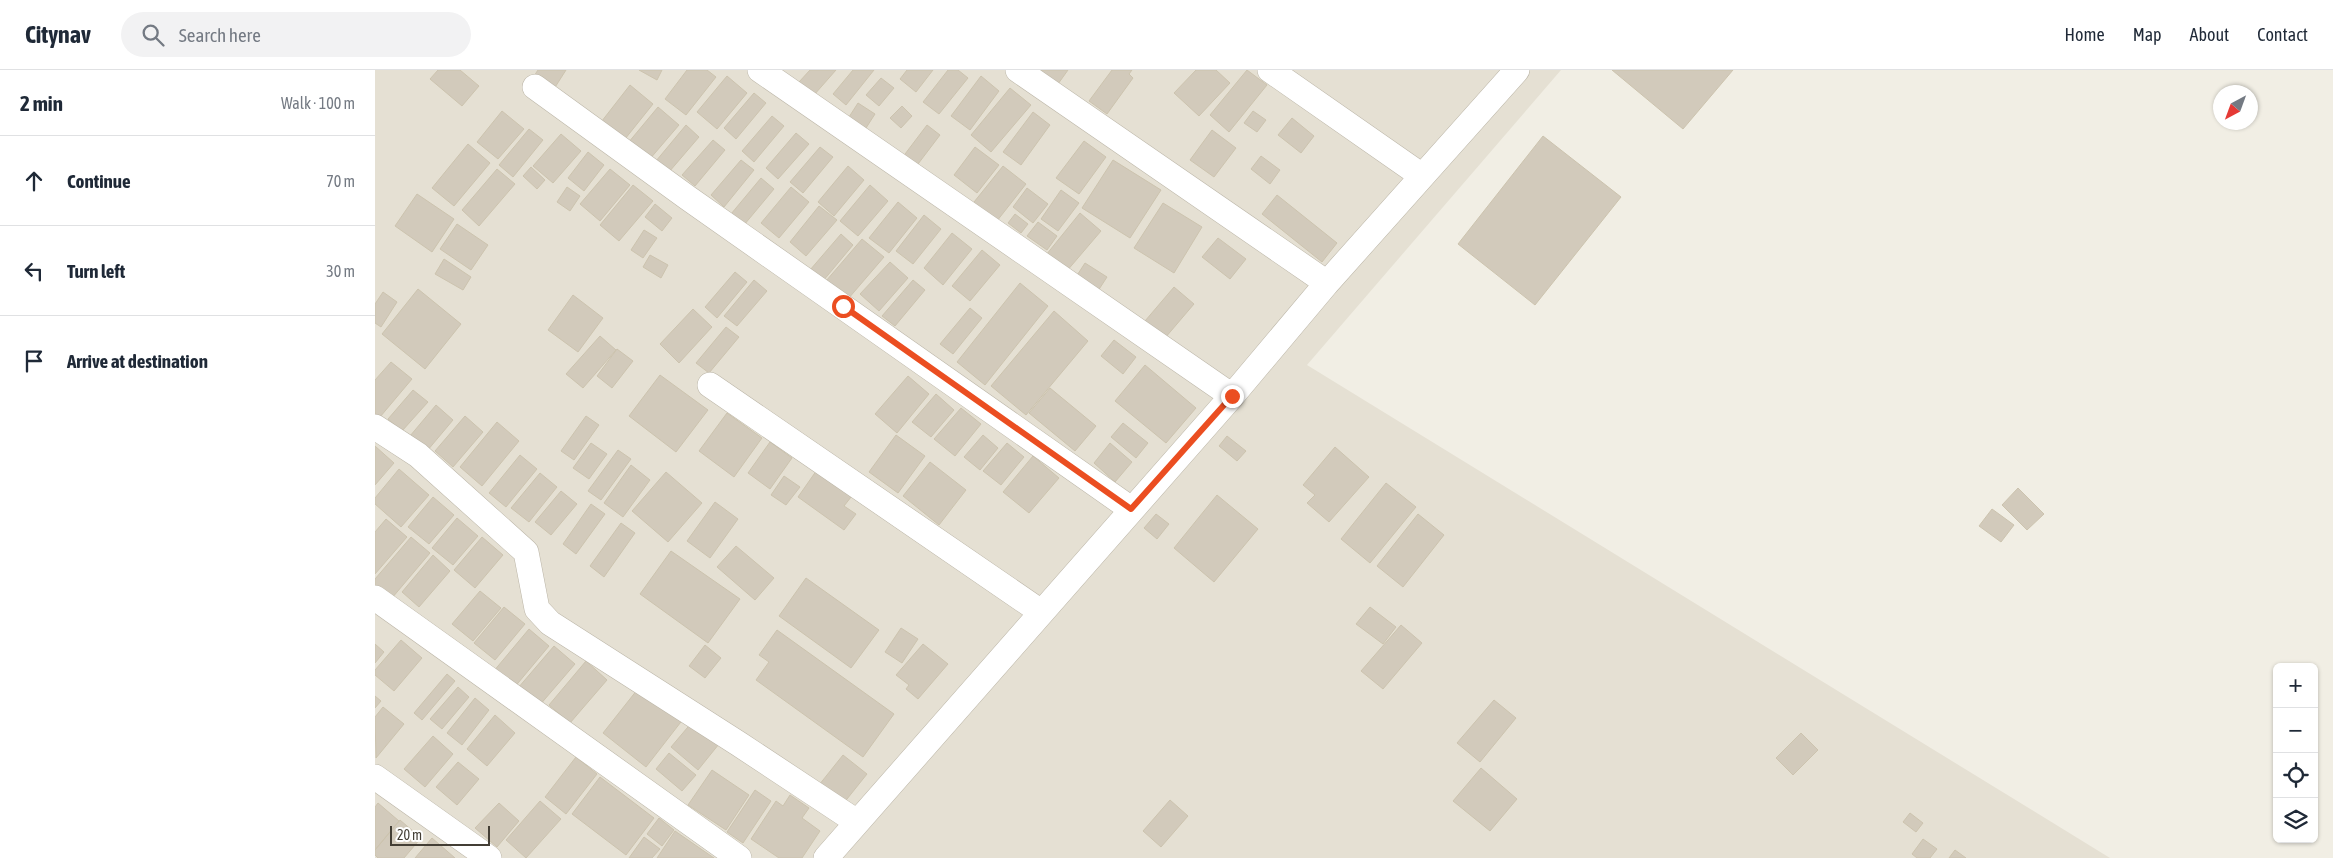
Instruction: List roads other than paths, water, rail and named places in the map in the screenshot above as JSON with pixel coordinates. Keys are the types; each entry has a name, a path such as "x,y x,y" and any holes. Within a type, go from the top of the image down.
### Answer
{"street":[{"path":"760,70 1232,396"},
{"path":"1018,70 1327,282"},
{"path":"1270,70 1422,176"},
{"path":"826,858 1232,396 1327,282 1517,70"},
{"path":"535,87 687,198 1131,509"},
{"path":"710,385 1041,612"},
{"path":"375,427 418,455 526,552 537,608 549,623 731,738 857,822"},
{"path":"375,598 739,858"},
{"path":"375,777 489,858"}]}
